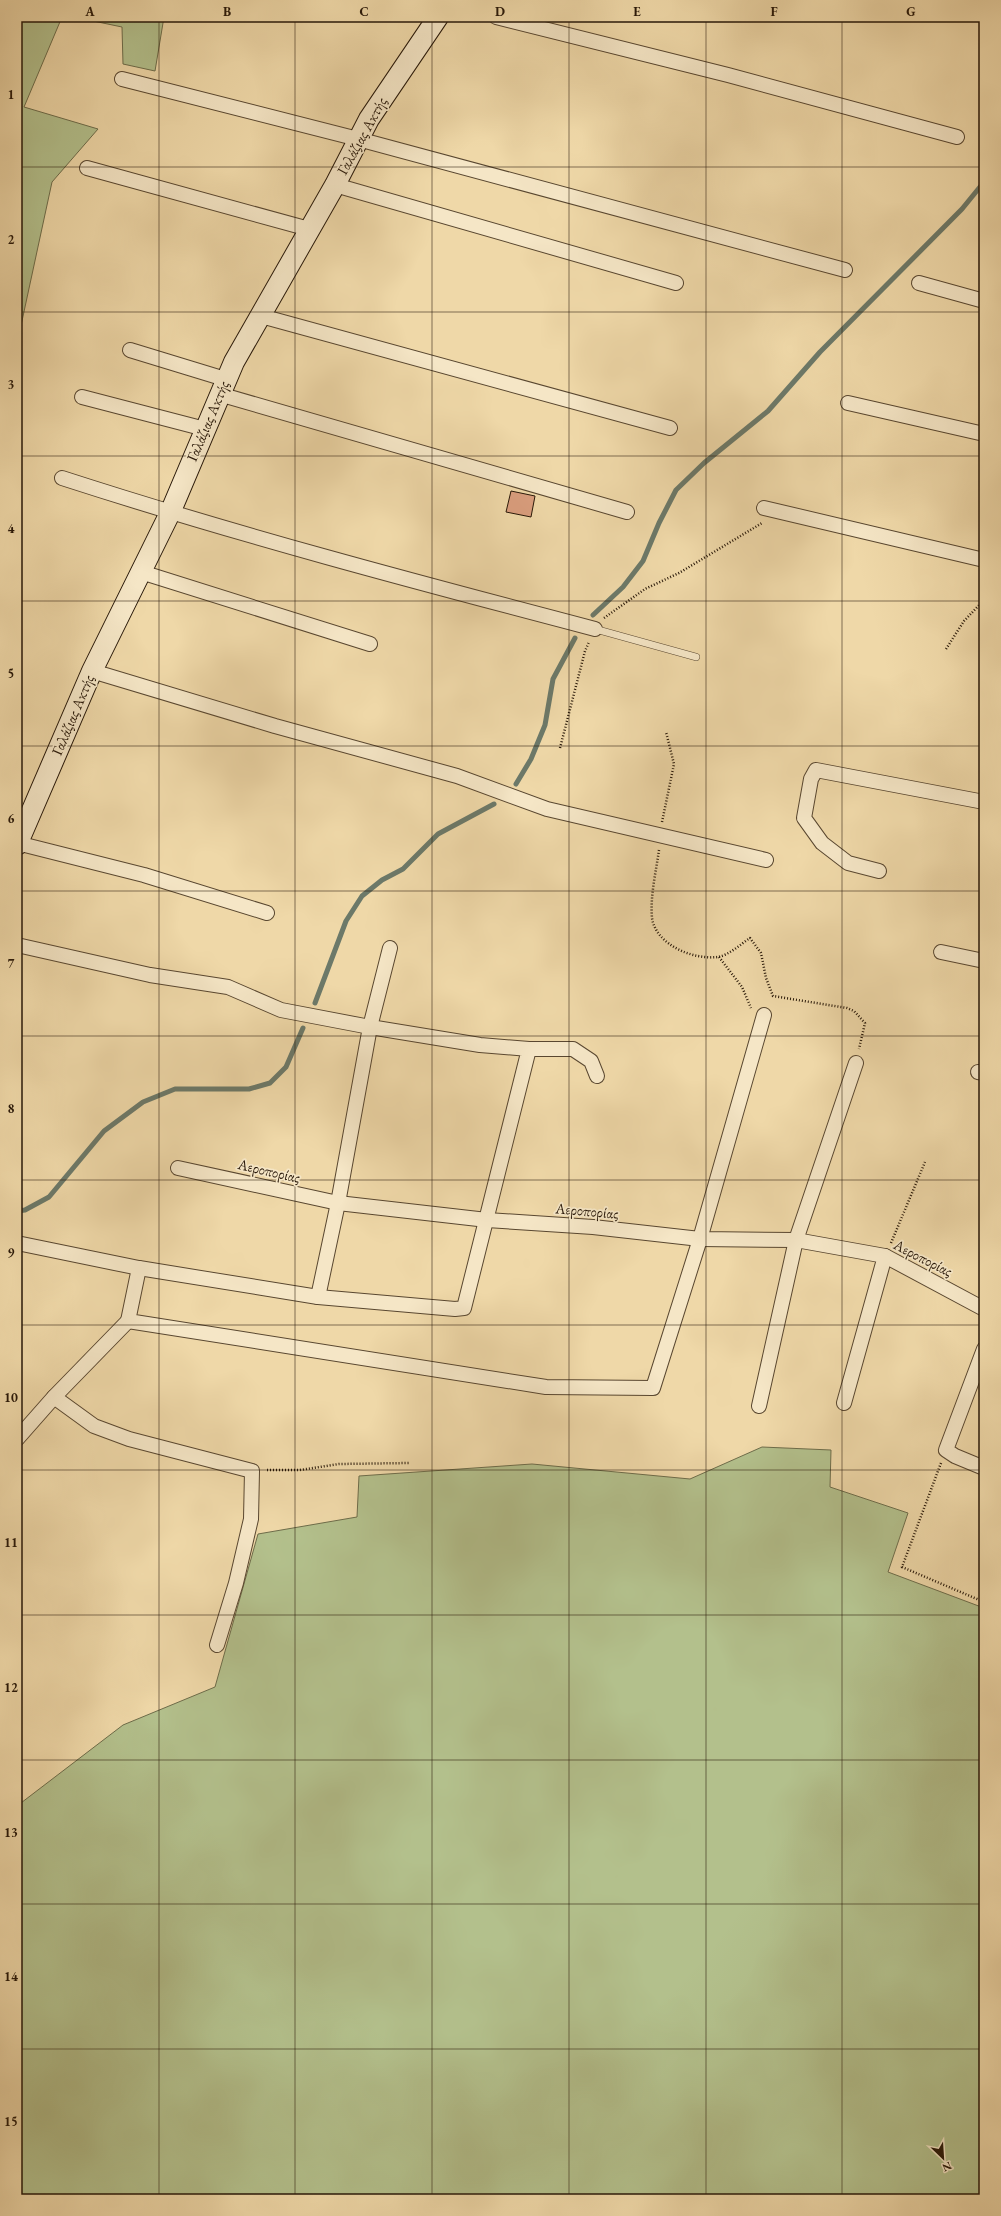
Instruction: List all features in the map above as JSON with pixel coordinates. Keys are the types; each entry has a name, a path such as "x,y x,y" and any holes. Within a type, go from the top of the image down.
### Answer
{"street":[{"name":"Γαλάζιας Ακτής","path":"17,844 92,671 170,513 222,387 260,316 335,185 369,118 438,17"},
{"path":"496,17 728,75 957,136"},
{"path":"122,79 358,139 845,270"},
{"path":"87,168 309,229"},
{"path":"335,185 676,283"},
{"path":"919,283 984,301"},
{"path":"260,316 670,428"},
{"path":"130,350 222,387 627,512"},
{"path":"82,397 204,429"},
{"path":"848,403 984,434"},
{"path":"62,478 170,513 382,573 595,629"},
{"path":"764,508 984,560"},
{"path":"141,572 370,644"},
{"path":"92,671 275,726 457,776 547,809 766,860"},
{"path":"879,871 848,863 822,843 804,818 811,779 816,770 984,802"},
{"path":"17,844 144,875 267,913"},
{"path":"17,946 150,975 228,987 281,1010 370,1028 480,1046 529,1049 573,1049 591,1061 597,1076"},
{"path":"318,1297 338,1204 370,1028 390,948"},
{"path":"941,952 984,961"},
{"path":"128,1321 546,1387 653,1388 700,1238 764,1015"},
{"path":"17,1243 139,1268 318,1297 455,1309 464,1308 529,1049"},
{"path":"759,1406 796,1240 856,1063"},
{"name":"Αεροπορίας","path":"178,1168 338,1204 487,1220 700,1238 796,1240 885,1256 984,1309"},
{"path":"844,1402 885,1256"},
{"path":"17,1439 54,1397 128,1321 139,1268"},
{"path":"984,1349 946,1450 955,1456 984,1468"},
{"path":"54,1397 94,1426 129,1439 252,1470 251,1519 236,1583 217,1645"}],"lane":[{"path":"595,629 696,657"}],"path":[{"path":"560,748 585,651 599,621 645,589 686,569 780,512"},
{"path":"946,649 964,621 984,600"},
{"path":"666,732 674,764 652,898 652,919 658,935 674,948 695,954 719,957 750,938 761,953 766,978 774,996 854,1011 865,1023 856,1063"},
{"path":"719,957 742,987 750,1003 759,1036"},
{"path":"885,1256 925,1162"},
{"path":"946,1450 902,1567 984,1602"},
{"path":"252,1470 300,1470 339,1464 410,1463"}],"green space":[{"path":"17,17 62,17 24,107 98,129 52,182 17,344"},
{"path":"74,17 164,17 155,71 123,64 122,27"},
{"path":"762,1447 831,1450 830,1487 908,1513 888,1572 984,1608 984,2199 17,2199 17,1806 123,1725 215,1687 258,1534 357,1517 359,1476 532,1464 690,1479"}],"building":[{"path":"511,491 535,496 531,517 506,512"}],"waterway":[{"path":"593,615 623,587 643,561 659,523 676,490 704,463 768,411 820,352 962,209 984,182"},
{"path":"516,784 531,759 545,725 553,679 575,638"},
{"path":"315,1003 346,921 362,896 382,880 403,869 438,834 494,804"},
{"path":"17,1211 25,1210 49,1197 104,1131 143,1102 175,1089 249,1089 270,1083 286,1067 303,1028"}]}
